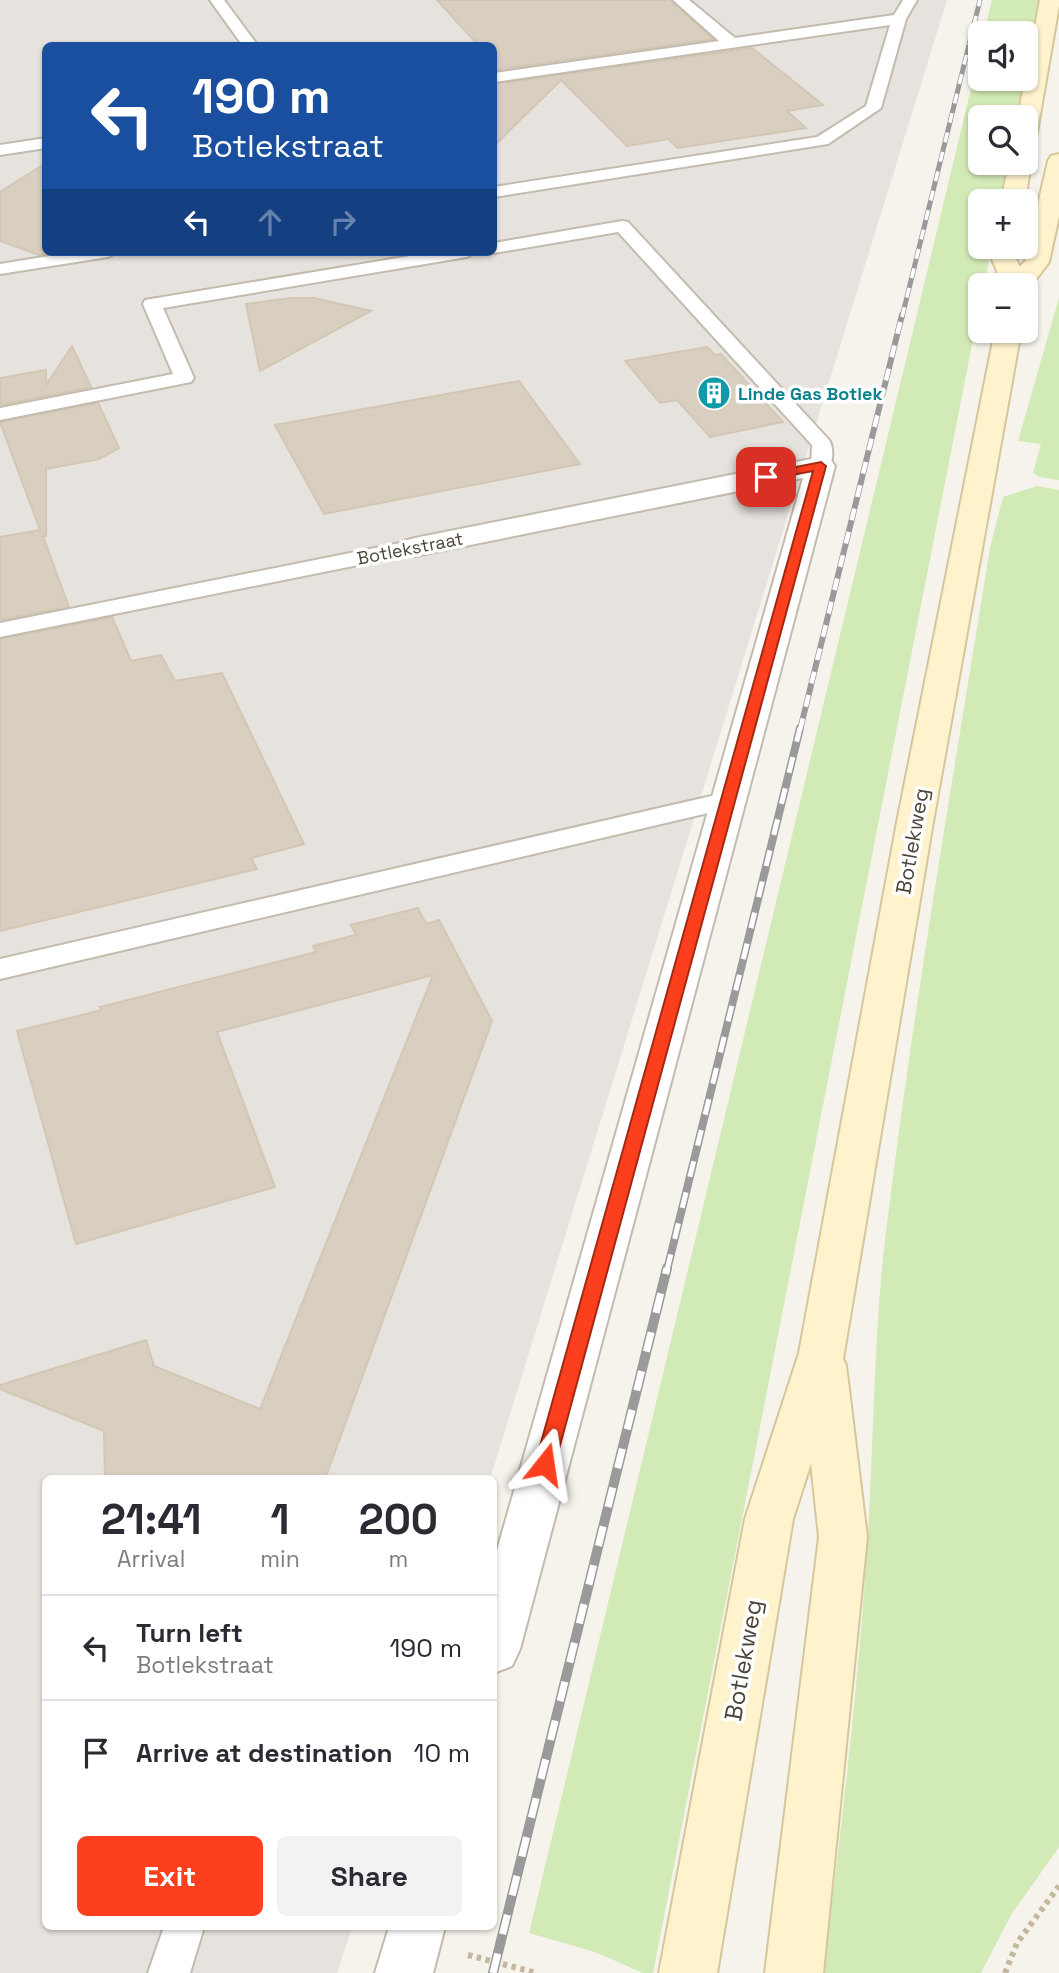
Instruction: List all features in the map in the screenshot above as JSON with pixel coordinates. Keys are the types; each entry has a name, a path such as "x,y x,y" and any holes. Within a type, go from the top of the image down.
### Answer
{"main road":[{"path":"1031,105 1050,0"},
{"path":"1027,273 1037,262 1059,161"},
{"name":"Botlekweg","path":"688,1973 769,1519 822,1353 915,822 1006,343"},
{"name":"Botlekweg","path":"794,1973 843,1538 822,1353"}],"street":[{"name":"Botlekstraat","path":"415,547 821,466"},
{"path":"497,1639 821,466"}],"lane":[{"path":"216,0 248,42"},
{"path":"680,0 730,42"},
{"path":"497,192 822,141 873,108 899,19 911,0"},
{"path":"497,78 899,19"},
{"path":"0,150 42,144"},
{"path":"497,247 622,226 822,444 821,466"},
{"path":"0,269 83,256"},
{"path":"0,414 184,378 152,304 443,256"},
{"name":"Botlekstraat","path":"0,630 415,547"},
{"path":"0,969 729,800"},
{"path":"169,1973 183,1930"}],"path":[{"path":"1005,1973 1017,1944 1059,1886"},
{"path":"411,1947 537,1973"}],"shaded area":[{"path":"0,0 947,0 491,1475 42,1475 42,1930 351,1930 337,1973 0,1973"}],"green space":[{"path":"992,0 1040,0 1036,21 987,21"},
{"path":"970,91 1022,91 1019,105 968,105 968,175 1006,175 1003,189 968,189 968,259 989,259 987,273 968,273 968,343 972,343 653,1973 643,1973 595,1952 529,1933"},
{"path":"1059,298 1059,480 1039,477 1033,473 1041,444 1018,441"},
{"path":"1037,486 1059,490 1059,1847 1011,1915 981,1973 823,1973 859,1655 881,1279 908,1066 990,548 1003,497"}],"building":[{"path":"437,0 670,0 713,39 497,70 497,42 475,42"},
{"path":"752,48 823,105 787,111 806,128 678,148 668,139 627,146 561,80 497,143 497,84"},
{"path":"42,166 42,255 0,241 0,192"},
{"path":"290,298 314,298 371,311 260,371 246,304"},
{"path":"72,346 91,387 0,405 0,378 46,370 46,385"},
{"name":"Linde Gas Botlek","path":"707,347 715,355 721,354 783,422 710,437 677,400 660,403 625,361"},
{"path":"519,381 580,464 324,514 275,425"},
{"path":"98,403 119,448 99,459 46,469 46,536 43,536 69,607 0,620 0,537 40,530 0,422"},
{"path":"112,617 131,661 161,655 175,681 222,673 304,844 251,858 257,869 0,931 0,639"},
{"path":"418,908 426,924 439,920 492,1021 326,1475 105,1475 104,1431 0,1389 0,1385 146,1340 154,1366 260,1409 433,975 217,1032 275,1187 76,1244 17,1031 316,952 313,946 356,935 351,925"}],"railway":[{"path":"902,317 980,0"},
{"path":"800,730 902,315"},
{"path":"667,1270 800,728"},
{"path":"493,1973 667,1268"}],"place":[{"name":"Linde Gas Botlek","path":"714,393"}],"route":[{"path":"545,1464 821,466 766,477"}]}
